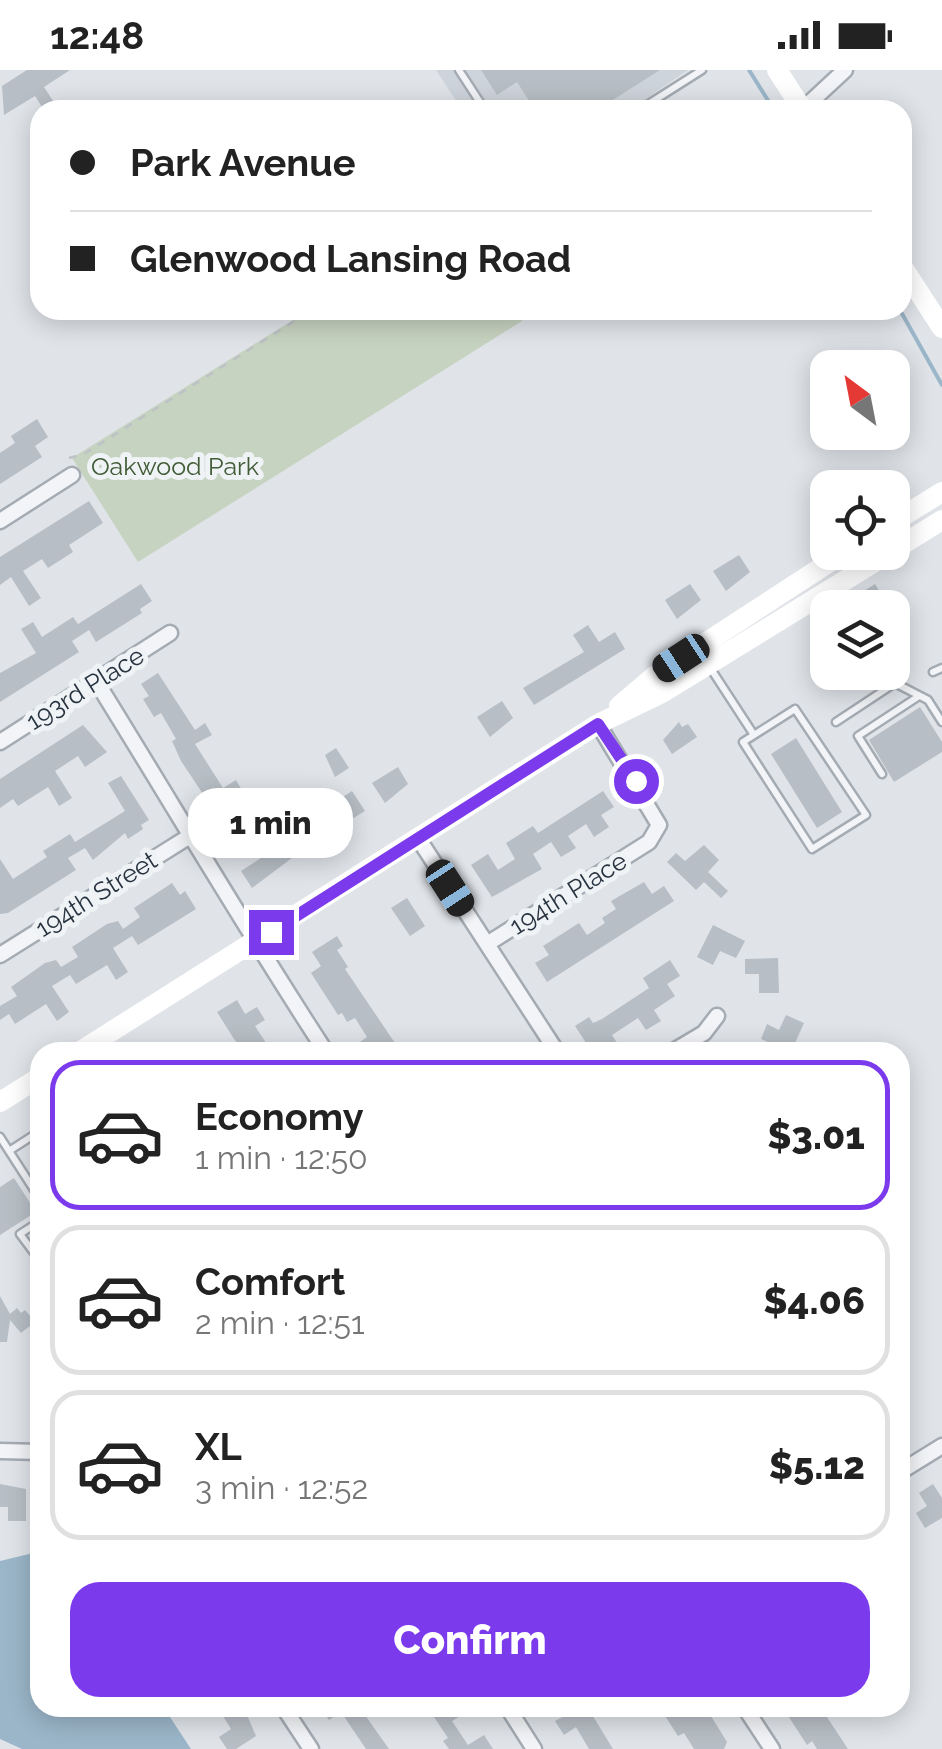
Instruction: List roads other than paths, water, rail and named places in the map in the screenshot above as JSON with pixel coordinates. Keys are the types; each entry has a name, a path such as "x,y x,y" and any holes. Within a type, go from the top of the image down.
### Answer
{"main road":[{"path":"778,70 797,100"},
{"path":"912,282 942,328"},
{"path":"910,512 942,492"},
{"path":"910,540 942,520"},
{"path":"598,724 653,677 818,570"},
{"path":"94,1042 598,724 662,693 863,570"},
{"path":"0,1102 30,1083"}],"street":[{"path":"813,100 844,70"},
{"path":"0,521 72,475"},
{"name":"193rd Place","path":"0,742 170,634"},
{"path":"96,681 193,834 215,880 319,1042"},
{"name":"194th Place","path":"487,944 649,842 659,824 656,812 598,724"},
{"name":"194th Street","path":"0,955 193,834"},
{"path":"418,838 551,1042"},
{"path":"688,1042 704,1032 716,1016"},
{"path":"910,1466 942,1446"},
{"path":"0,1451 30,1452"},
{"path":"290,1717 311,1749"},
{"path":"514,1717 534,1749"},
{"path":"752,1717 772,1749"}],"lane":[{"path":"459,70 478,100"},
{"path":"655,100 702,70"},
{"path":"708,663 754,735"},
{"path":"933,672 942,668"},
{"path":"836,722 884,690"},
{"path":"908,690 928,700 942,722"},
{"path":"882,774 858,736 920,696"},
{"path":"796,709 866,816 812,848 744,742 754,735 796,709"},
{"path":"0,1137 30,1184"},
{"path":"9,1151 30,1137"},
{"path":"30,1228 20,1234 30,1248"}],"water":[{"path":"30,1554 30,1717 170,1717 191,1749 22,1749 0,1739 0,1561"}],"waterway":[{"path":"749,70 768,100"},
{"path":"906,320 942,385"}],"park label":[{"name":"Oakwood Park","path":"175,466"}]}
